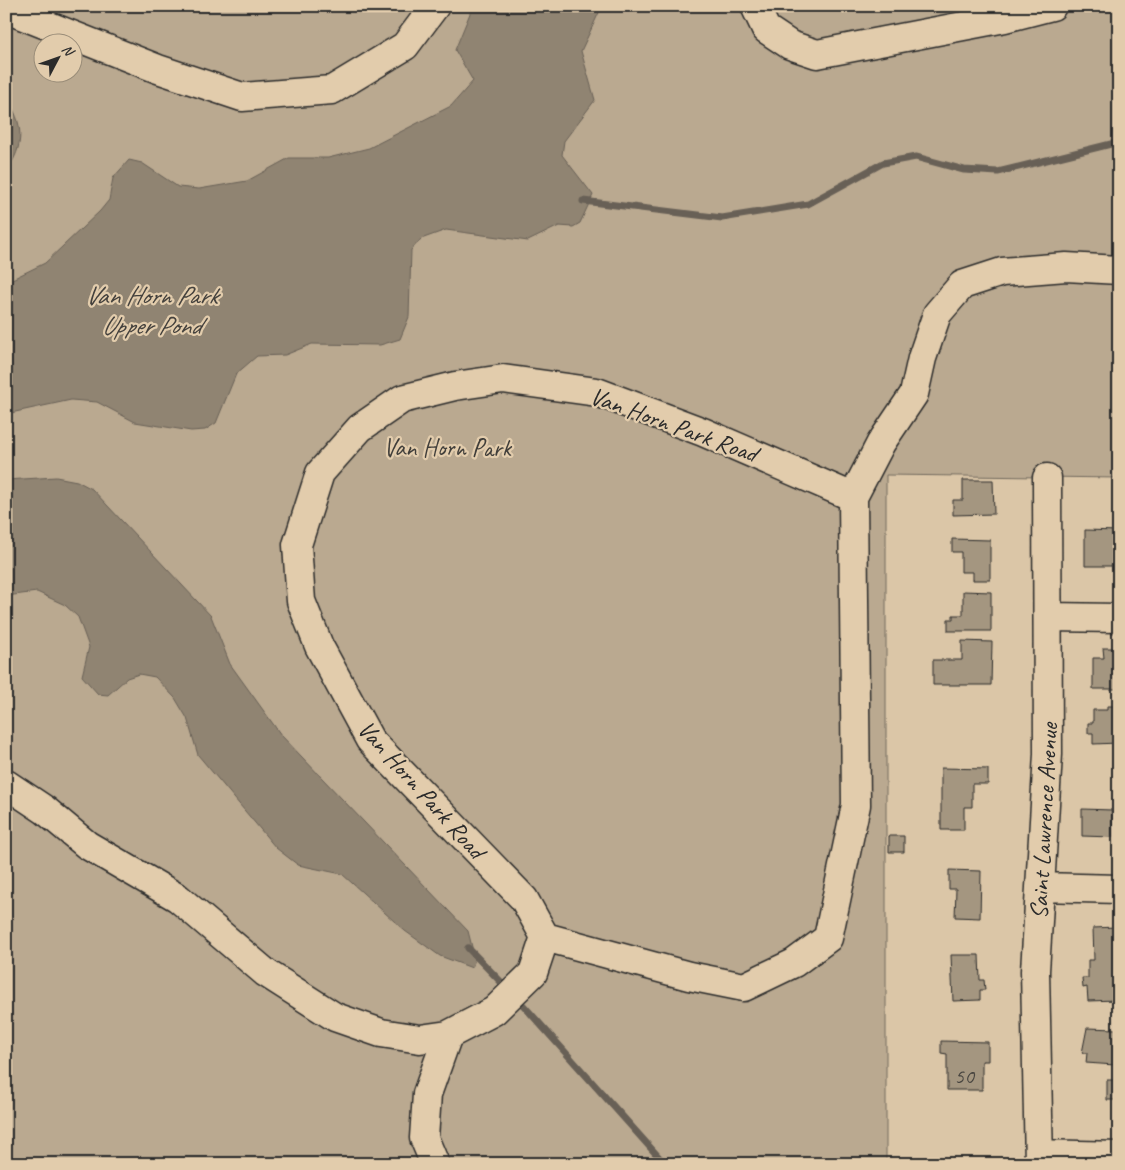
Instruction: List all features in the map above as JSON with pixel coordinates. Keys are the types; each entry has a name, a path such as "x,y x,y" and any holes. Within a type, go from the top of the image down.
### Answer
{"street":[{"path":"6,9 158,69 242,97 332,90 405,46 435,6"},
{"path":"755,6 766,28 790,45 817,54 1005,18 1052,6"},
{"path":"6,784 45,810 87,845 178,898 266,973 335,1017 382,1033 420,1039 448,1034 494,1011 533,972 545,936 689,976 744,988 794,962 828,938 856,805 853,496 881,443 914,394 922,358 937,314 962,285 1002,272 1066,267 1119,270"},
{"name":"Van Horn Park Road","path":"545,936 524,899 370,740 319,646 301,601 297,545 320,473 360,428 402,399 455,386 503,379 597,392 703,432 853,496"},
{"name":"Saint Lawrence Avenue","path":"1039,1159 1035,971 1048,754 1047,478"},
{"path":"1048,617 1119,618"},
{"path":"1040,887 1119,889"},
{"path":"435,1164 424,1138 427,1094 448,1034"},
{"path":"1039,1159 1119,1156"}],"green space":[{"name":"Van Horn Park","path":"6,6 1119,6 1119,478 886,475 886,1164 6,1164"}],"water":[{"name":"Van Horn Park Upper Pond","path":"473,6 602,6 581,51 595,100 564,141 562,155 593,195 580,223 573,227 559,226 528,241 446,230 421,239 411,250 409,317 400,339 380,345 312,344 285,355 257,356 236,374 216,423 205,430 191,431 135,422 97,402 71,400 6,414 6,282 45,263 100,211 109,200 113,178 129,160 142,163 178,187 199,189 247,181 289,158 328,158 369,148 451,106 473,81 455,50"},
{"path":"6,98 16,116 20,134 17,153 6,171"},
{"path":"56,477 77,481 92,489 211,616 230,664 281,735 468,931 475,959 472,968 440,956 405,931 342,874 298,865 276,848 198,755 187,718 175,698 155,677 139,674 127,678 108,695 98,694 82,676 89,647 78,617 65,605 37,592 6,596 6,480"}],"building":[{"path":"963,480 993,480 994,514 953,515 953,500 963,500"},
{"path":"1085,530 1118,531 1118,566 1085,566"},
{"path":"952,539 990,540 990,580 973,580 973,572 961,572 961,552 952,552"},
{"path":"963,591 991,592 991,631 948,631 948,619 953,619 953,615 963,615"},
{"path":"962,641 992,642 991,685 933,685 933,660 962,660"},
{"path":"1103,648 1119,648 1119,689 1093,689 1093,658 1104,658"},
{"path":"1107,706 1119,706 1119,743 1093,744 1093,733 1088,733 1088,723 1093,723 1093,710 1107,710"},
{"path":"941,768 988,769 988,784 972,784 972,807 964,807 964,830 941,830"},
{"path":"1082,809 1112,810 1112,837 1082,836"},
{"path":"889,836 904,836 904,852 889,852"},
{"path":"949,870 981,871 980,918 955,917 956,889 949,889"},
{"path":"1116,927 1119,951 1119,965 1116,965 1117,1000 1088,1001 1087,987 1083,988 1082,978 1088,978 1088,960 1094,960 1093,928"},
{"path":"951,955 979,955 980,980 984,980 985,990 980,990 980,1000 953,1001"},
{"path":"1087,1028 1116,1029 1115,1065 1086,1063 1087,1053 1082,1053"},
{"path":"941,1041 988,1042 988,1061 982,1061 982,1090 947,1090 947,1054 941,1053"},
{"path":"1107,1080 1119,1080 1119,1109 1116,1109 1117,1100 1107,1100"}],"waterway":[{"path":"583,201 722,218 808,204 883,163 916,157 964,170 998,172 1119,142"},
{"path":"468,948 501,982"},
{"path":"524,1006 665,1164"}]}
